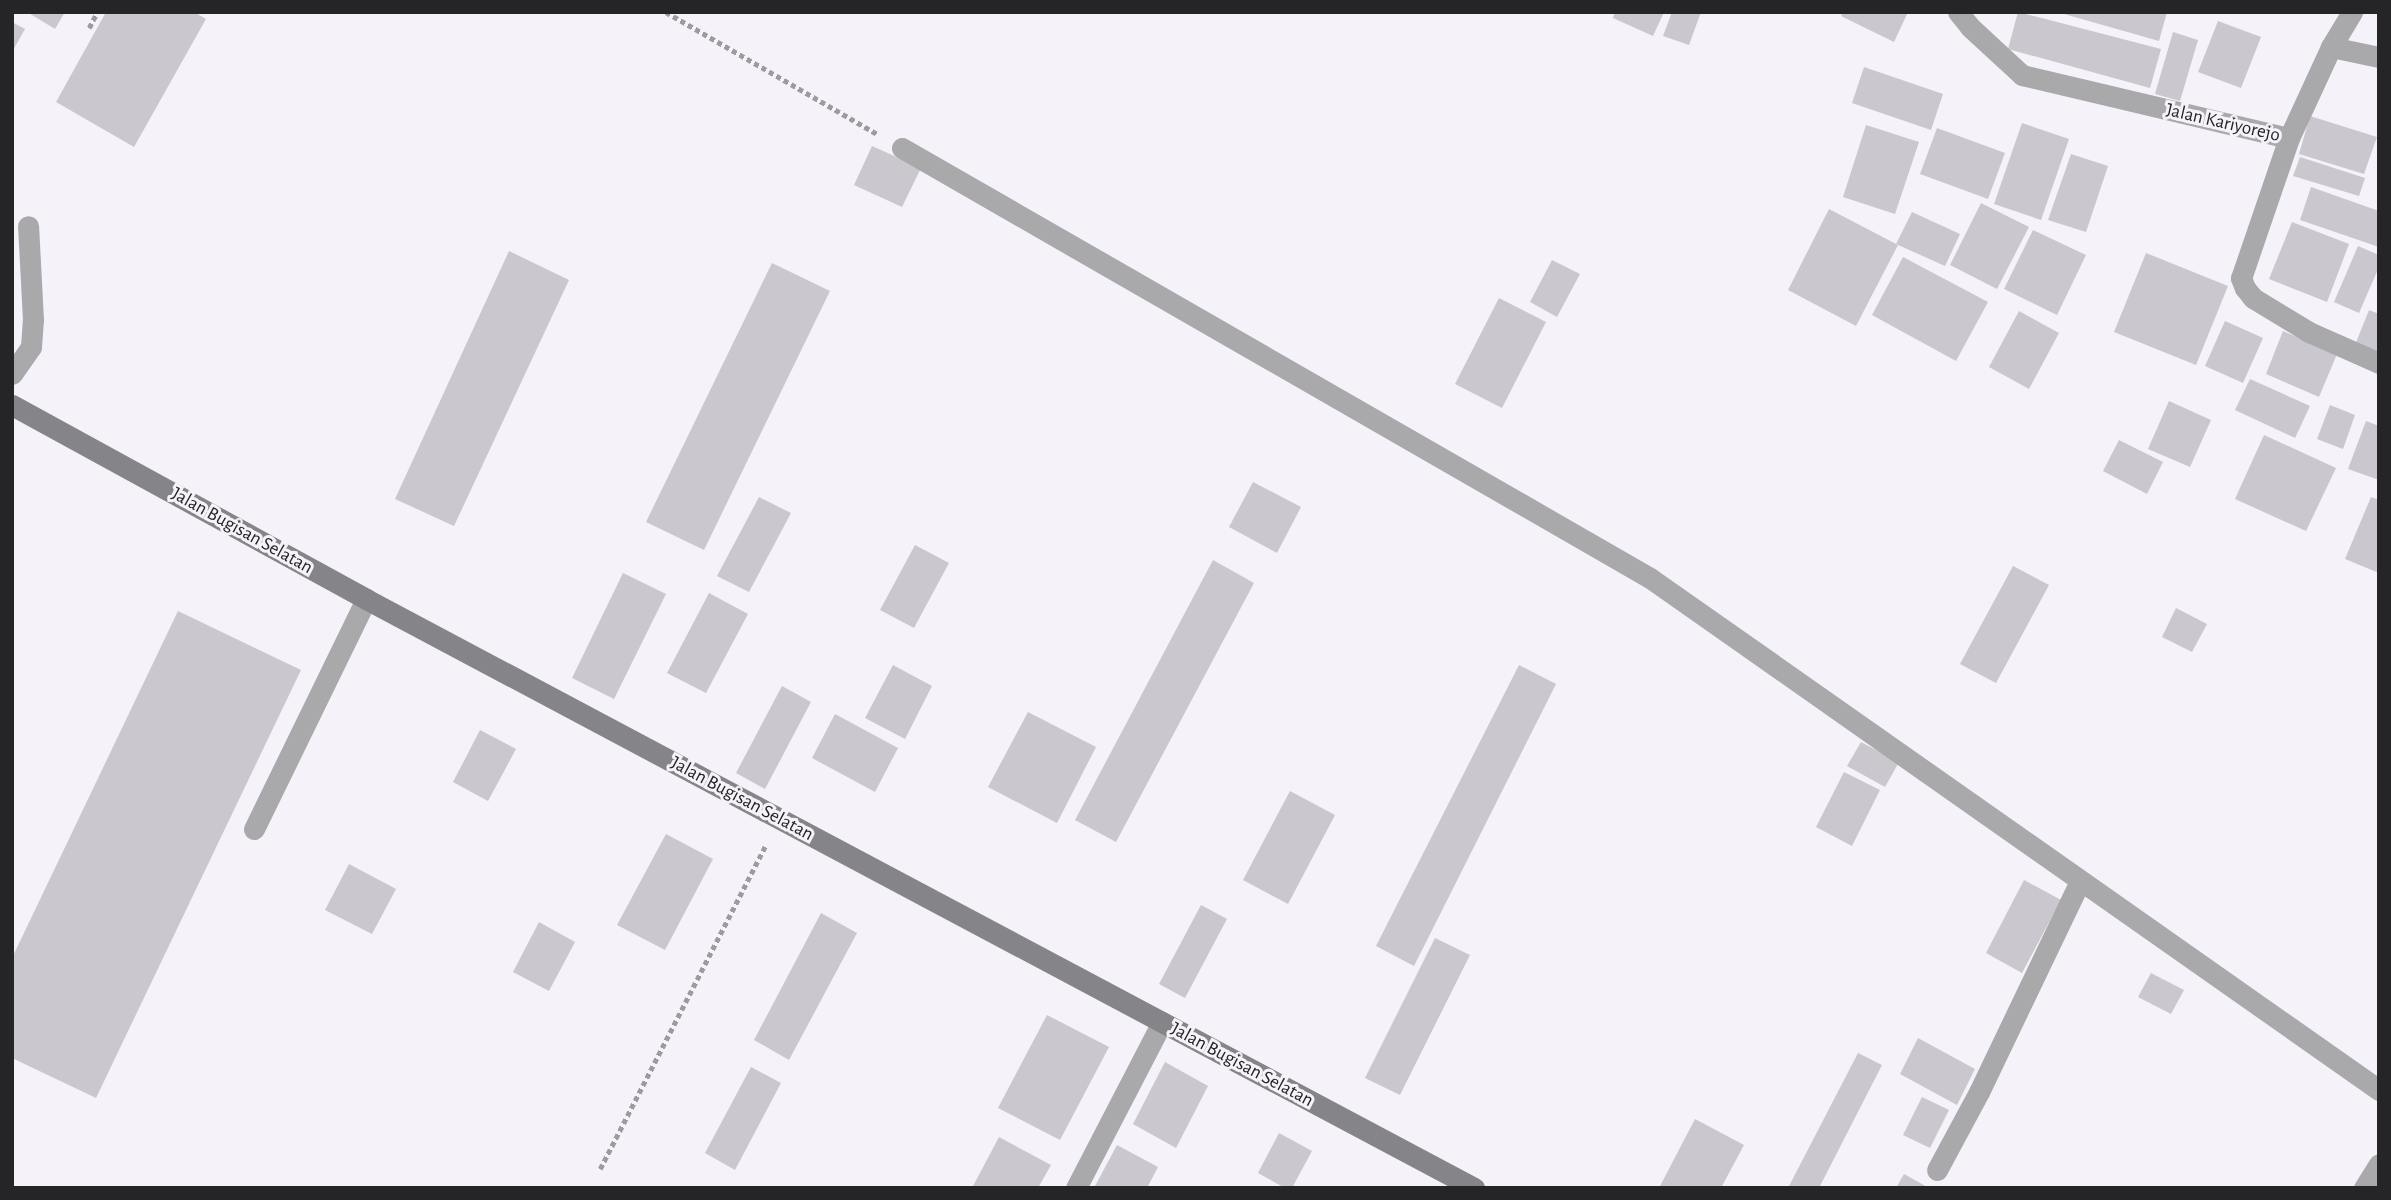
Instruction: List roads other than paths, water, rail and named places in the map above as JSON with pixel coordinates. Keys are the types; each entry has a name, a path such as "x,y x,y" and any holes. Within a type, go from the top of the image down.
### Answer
{"street":[{"name":"Jalan Kariyorejo","path":"1958,12 1970,27 2022,75 2289,138 2241,278 2253,298 2309,332 2379,363"},
{"path":"2289,138 2331,47 2353,12"},
{"path":"2331,47 2379,57"},
{"path":"902,148 1650,579 2379,1090"},
{"path":"12,374 31,347 33,320 28,226"},
{"name":"Jalan Bugisan Selatan","path":"12,405 366,599 1474,1188"},
{"path":"254,829 366,599"},
{"path":"1937,1170 1979,1092 2080,880"},
{"path":"1076,1188 1162,1022"},
{"path":"2364,1188 2379,1164"}]}
